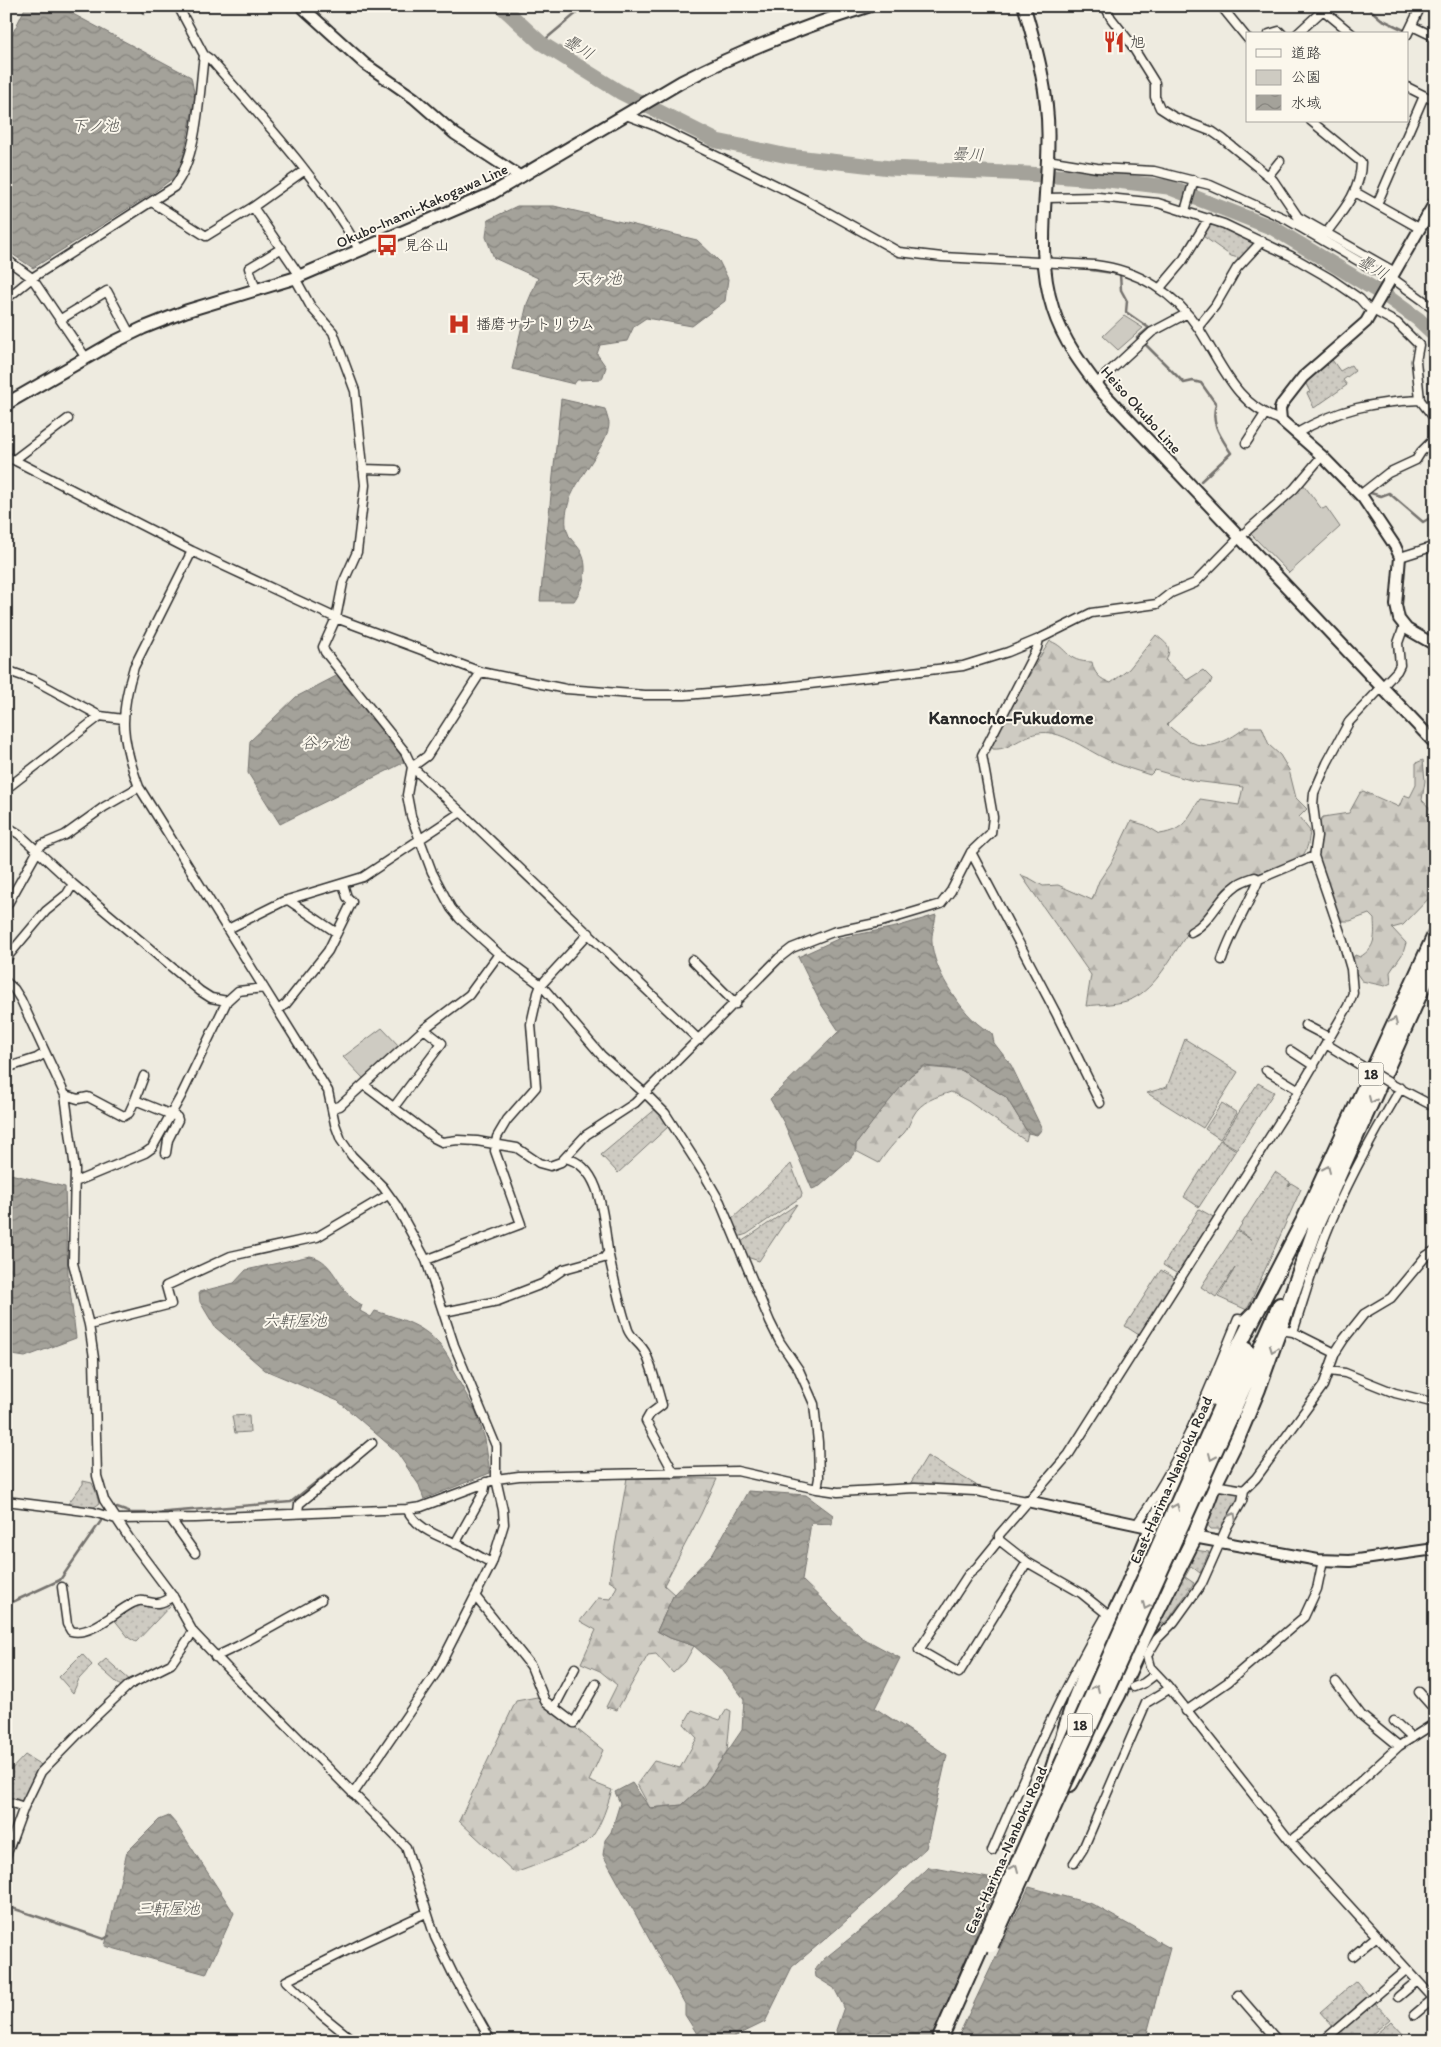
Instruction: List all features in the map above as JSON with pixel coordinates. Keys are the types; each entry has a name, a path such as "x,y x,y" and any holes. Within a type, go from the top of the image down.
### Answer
{"highway":[{"name":"East-Harima-Nanboku Road","path":"939,2041 1043,1819 1226,1411 1313,1217 1435,935"},
{"name":"East-Harima-Nanboku Road","path":"1313,1217 1435,960"},
{"name":"18","path":"1043,1819 1096,1738 1194,1538 1212,1489 1237,1440 1261,1381 1313,1217"},
{"name":"18","path":"1043,1819 1066,1728 1089,1665 1126,1590 1152,1528 1226,1371 1313,1217"},
{"name":"East-Harima-Nanboku Road","path":"948,2041 1043,1819"}],"main road":[{"name":"Okubo-Inami-Kakogawa Line","path":"6,404 130,334 186,311 298,277 491,194 711,66 745,51 869,6"},
{"name":"Heiso Okubo Line","path":"1024,6 1046,96 1048,140 1043,230 1044,263 1053,310 1071,349 1096,384 1435,743"}],"street":[{"path":"178,6 204,55 211,60 281,139 328,201 360,251"},
{"path":"301,6 365,64 414,98 455,134 521,177"},
{"path":"1105,6 1111,18 1133,47 1155,83 1155,97 1160,108 1174,117 1213,132 1273,180 1298,217 1393,275 1435,309"},
{"path":"1221,6 1246,37"},
{"path":"1408,33 1421,6"},
{"path":"1299,32 1323,10 1350,32"},
{"path":"1412,26 1435,37"},
{"path":"6,299 32,278 174,187 183,176 197,124 204,55"},
{"path":"1408,88 1435,101"},
{"path":"1378,204 1424,96"},
{"path":"626,115 653,125 806,200 899,252 942,257 1106,266 1141,276 1160,288 1198,327 1237,392 1265,414 1281,420 1297,433 1360,495 1392,541 1400,557 1396,612 1404,626 1435,645"},
{"path":"1312,122 1361,162 1361,173 1355,192 1326,233"},
{"path":"1268,176 1280,161"},
{"path":"1047,162 1097,168 1154,171 1194,180 1256,204 1286,219 1374,270 1393,275"},
{"path":"152,202 206,236 253,207 305,170"},
{"path":"1185,211 1194,180"},
{"path":"1355,192 1419,228"},
{"path":"1046,196 1141,200 1158,203 1209,218 1262,241 1331,279 1360,299 1367,307 1397,323 1418,346 1416,361 1420,400 1435,419"},
{"path":"1281,420 1280,409 1282,404 1304,377 1366,322 1435,202"},
{"path":"253,207 282,248 298,277 311,307 333,332 355,391 365,485 357,552 344,583 336,618 324,652 405,752 412,767 699,1040"},
{"path":"1160,288 1182,262 1209,218"},
{"path":"1198,327 1215,306 1237,268 1262,241"},
{"path":"256,290 249,268 282,248"},
{"path":"6,259 32,278 86,358"},
{"path":"60,319 107,291 130,334"},
{"path":"1096,384 1152,332 1186,314"},
{"path":"1297,433 1317,421 1356,407 1393,401 1420,400"},
{"path":"1246,443 1265,414"},
{"path":"14,460 68,418"},
{"path":"1360,495 1388,473 1412,463 1435,438"},
{"path":"6,456 192,551 336,618 481,672 566,689 685,696 784,687 963,666 1008,652 1091,613 1157,604 1171,593 1194,583 1240,537 1294,489 1322,456"},
{"path":"363,469 396,470"},
{"path":"1400,557 1435,546"},
{"path":"192,551 134,667 128,686 123,719 124,740 129,760 139,787 328,1091 334,1124 341,1140 352,1156 388,1195 426,1260 454,1345 496,1446 496,1479 504,1524 492,1563 436,1673 353,1794"},
{"path":"1028,1562 959,1673 919,1650 968,1575 977,1567 999,1540 999,1535 1074,1446 1314,1066 1348,1006 1353,994 1351,969 1314,856 1316,836 1313,805 1314,793 1327,763 1349,722 1397,671 1400,665 1398,643 1404,626"},
{"path":"364,1085 442,1142 458,1140 517,1148 539,1163 550,1166 565,1158 570,1150 586,1135 635,1103 792,948 833,932 910,914 941,904 972,852 991,833 993,818 982,755 1029,665 1039,638"},
{"path":"6,670 34,680 100,716 123,719"},
{"path":"481,672 426,756 412,767 407,795 411,816 432,872 446,901 460,918 499,954 542,985 602,1056 665,1113 704,1174 720,1202 770,1322 780,1342 808,1386 814,1404 818,1442 819,1478 817,1489"},
{"path":"6,789 100,716"},
{"path":"6,907 41,845 65,835 104,807 139,787"},
{"path":"228,929 267,908 363,877 461,812"},
{"path":"6,826 19,834 73,884 200,991 211,998 227,1001"},
{"path":"972,852 1057,1015 1100,1103"},
{"path":"1191,932 1203,926 1222,899 1238,884 1255,877 1259,879 1314,856"},
{"path":"1222,960 1227,944 1259,879"},
{"path":"6,961 46,911 67,894 73,884"},
{"path":"278,1010 286,1004 328,951 352,902 347,897 343,884"},
{"path":"288,900 337,933"},
{"path":"426,1260 521,1224 495,1151 497,1137 507,1120 536,1087 531,1024 542,985 589,934"},
{"path":"332,1108 340,1106 424,1029 468,995 499,954"},
{"path":"692,960 736,1004"},
{"path":"6,982 14,989 21,1000 65,1095 75,1169 74,1263 89,1326 94,1358 97,1476 104,1500 173,1596 193,1632 215,1657 406,1847 426,1913 443,1955 492,2041"},
{"path":"75,1182 145,1154 152,1148 172,1114 227,1001 238,991 264,988"},
{"path":"1305,1025 1360,1065 1435,1107"},
{"path":"394,1107 442,1043 424,1029"},
{"path":"1291,1051 1314,1066"},
{"path":"6,1068 37,1058 45,1053"},
{"path":"1266,1070 1299,1090"},
{"path":"65,1095 78,1100 88,1097 127,1116 136,1100 144,1076"},
{"path":"1335,1352 1290,1331 1326,1234 1348,1182 1380,1122 1401,1088"},
{"path":"136,1100 177,1117 178,1120 168,1140 166,1153"},
{"path":"565,1158 582,1164 600,1198 608,1253 629,1332 645,1351 662,1405 650,1414 646,1421 674,1473"},
{"path":"89,1326 171,1304 166,1286 231,1256 317,1238 388,1195"},
{"path":"1414,2015 1434,1999 1290,1841 1170,1689 1150,1668 1147,1656 1157,1639 1174,1622 1202,1583 1242,1501 1244,1490 1256,1478 1324,1386 1335,1352 1364,1314 1391,1298 1426,1256 1435,1250"},
{"path":"444,1312 498,1301 542,1284 564,1269 604,1258 608,1253"},
{"path":"1136,1525 1167,1479 1215,1375 1238,1319 1243,1320 1250,1313"},
{"path":"1329,1371 1345,1373 1395,1393 1435,1403"},
{"path":"1418,1409 1421,1399"},
{"path":"298,1512 299,1504 372,1443"},
{"path":"6,1501 93,1512 116,1519 407,1509 421,1507 496,1479 529,1475 737,1471 838,1492 915,1488 975,1491 1194,1538 1323,1560 1350,1561 1435,1549"},
{"path":"455,1544 484,1492 486,1482"},
{"path":"1212,1489 1220,1486 1244,1490"},
{"path":"407,1509 416,1522 432,1534 492,1563"},
{"path":"170,1518 195,1553"},
{"path":"992,1851 1037,1748 1077,1665 1107,1614 1081,1593 1028,1562 999,1540"},
{"path":"1186,1711 1228,1682 1304,1617 1317,1589 1323,1560"},
{"path":"62,1587 67,1624 71,1631 81,1633 111,1617 135,1601 160,1604 173,1596"},
{"path":"475,1596 531,1666 543,1698 554,1708 576,1723 596,1684"},
{"path":"215,1657 321,1600"},
{"path":"6,1856 24,1807 42,1772 129,1685 171,1664 193,1632"},
{"path":"554,1708 575,1668"},
{"path":"1134,1687 1144,1683 1156,1674"},
{"path":"1336,1682 1361,1715 1399,1746"},
{"path":"1074,1863 1083,1857 1146,1703 1170,1689"},
{"path":"1419,1692 1435,1710"},
{"path":"1394,1721 1412,1738"},
{"path":"1290,1841 1399,1746 1435,1723"},
{"path":"6,1801 24,1807"},
{"path":"354,2041 323,2016 286,1981 426,1913"},
{"path":"1353,1956 1377,1936"},
{"path":"1324,2041 1406,1969"},
{"path":"1398,1997 1417,1981"},
{"path":"1238,1995 1278,2041"}],"green space":[{"path":"1208,222 1258,241 1242,259 1231,256 1200,234"},
{"path":"1124,316 1143,328 1118,350 1103,336"},
{"path":"1330,357 1340,371 1351,365 1355,371 1343,380 1347,385 1314,408 1307,393 1310,392 1305,382"},
{"path":"1303,484 1321,508 1326,507 1340,527 1289,573 1251,534"},
{"path":"1156,635 1168,646 1169,652 1166,661 1187,680 1203,670 1212,679 1210,684 1167,724 1187,739 1196,744 1206,746 1224,741 1246,727 1262,727 1269,745 1280,755 1289,770 1296,798 1307,809 1299,817 1310,831 1309,841 1304,854 1294,862 1242,878 1225,888 1208,914 1186,936 1156,980 1141,994 1121,1002 1086,1006 1091,975 1021,875 1043,886 1058,885 1092,900 1099,881 1111,863 1131,821 1145,825 1160,834 1175,830 1188,818 1200,799 1239,805 1243,787 1194,781 1155,770 1150,775 1111,761 1073,741 1051,733 1034,734 1000,749 993,749 990,744 1050,641 1077,660 1092,662 1098,676 1111,683 1129,669"},
{"path":"1423,760 1425,781 1422,800 1435,814 1435,892 1403,925 1392,928 1406,943 1403,953 1390,972 1391,983 1385,986 1362,981 1355,971 1353,958 1355,955 1360,957 1372,945 1374,919 1369,914 1350,921 1340,921 1325,884 1321,868 1318,852 1318,825 1323,817 1349,813 1363,791 1399,807 1404,795 1410,797 1416,785 1416,763"},
{"path":"382,1028 400,1047 364,1079 343,1057"},
{"path":"1185,1039 1238,1072 1203,1128 1147,1093 1167,1087"},
{"path":"924,1067 961,1070 1006,1097 1028,1133 1026,1141 968,1101 951,1092 929,1100 920,1107 905,1131 879,1163 856,1151 856,1144 887,1101 906,1079"},
{"path":"1258,1083 1274,1092 1237,1149 1221,1140"},
{"path":"1222,1103 1237,1113 1220,1139 1205,1129"},
{"path":"657,1108 669,1126 618,1173 601,1155"},
{"path":"1220,1140 1236,1150 1199,1207 1184,1197"},
{"path":"791,1164 802,1193 801,1197 747,1234 738,1237 730,1221"},
{"path":"1275,1172 1290,1182 1288,1186 1291,1183 1301,1189 1247,1310 1218,1297 1235,1268 1216,1297 1201,1287 1237,1231 1252,1240 1238,1230"},
{"path":"797,1204 759,1261 744,1256 740,1246 741,1242"},
{"path":"1199,1209 1217,1219 1181,1276 1163,1265"},
{"path":"1161,1270 1178,1280 1142,1337 1125,1326"},
{"path":"249,1415 250,1432 235,1433 232,1416"},
{"path":"927,1456 976,1485 975,1488 951,1485 910,1484"},
{"path":"627,1478 717,1479 664,1585 674,1594 657,1631 670,1638 694,1646 685,1662 673,1673 656,1654 648,1655 617,1710 606,1707 617,1685 600,1671 581,1663 596,1630 580,1621 598,1598 611,1599 617,1586 609,1581"},
{"path":"83,1481 92,1483 96,1492 99,1504 91,1509 67,1505 83,1484"},
{"path":"1224,1490 1240,1493 1239,1499 1222,1529 1211,1529 1206,1523 1217,1492"},
{"path":"1194,1550 1209,1552 1200,1573 1191,1566 1185,1577 1194,1583 1169,1619 1153,1632"},
{"path":"167,1603 171,1605 136,1642 129,1638 113,1618 132,1604"},
{"path":"82,1654 92,1665 79,1679 73,1693 59,1677"},
{"path":"106,1659 132,1682 123,1688 98,1666"},
{"path":"537,1697 603,1750 589,1781 612,1790 599,1826 592,1837 579,1846 556,1857 515,1873 459,1821 516,1701"},
{"path":"727,1709 731,1711 727,1751 705,1784 682,1805 650,1808 637,1784 654,1761 680,1768 697,1738 684,1724 692,1710 720,1720"},
{"path":"25,1755 43,1766 32,1782 22,1803 6,1798 6,1775"},
{"path":"1356,1981 1370,1997 1334,2028 1320,2012"},
{"path":"1373,2001 1390,2019 1364,2041 1345,2041 1338,2031"},
{"path":"1391,2021 1404,2035 1398,2041 1368,2041"}],"water":[{"name":"下ノ池","path":"26,6 58,6 191,77 195,97 184,154 177,175 153,193 33,268 6,250 6,47"},
{"name":"天ヶ池","path":"517,206 554,206 697,240 719,261 728,279 725,301 692,326 646,318 634,326 627,341 600,345 597,354 606,367 602,379 577,380 574,384 512,369 527,304 538,278 494,258 486,237 488,220"},
{"path":"561,399 605,409 609,423 604,441 571,496 566,514 567,531 580,550 584,560 585,572 580,590 574,601 540,601"},
{"name":"谷ヶ池","path":"340,674 382,728 405,762 280,824 248,773 250,741 296,697"},
{"path":"936,915 932,942 938,967 944,980 962,1007 982,1027 992,1033 994,1043 1011,1065 1042,1129 1037,1135 1028,1133 1006,1097 961,1070 924,1066 911,1075 881,1111 856,1144 855,1152 846,1163 820,1186 812,1189 784,1123 770,1099 839,1031 821,1004 798,957 840,938 896,927"},
{"path":"6,1173 65,1187 68,1274 76,1338 25,1357 6,1354"},
{"name":"六軒屋池","path":"310,1256 323,1261 328,1266 350,1296 362,1305 360,1311 371,1317 375,1311 411,1323 430,1335 438,1343 446,1353 453,1366 452,1369 476,1412 485,1439 490,1473 424,1499 419,1485 396,1451 338,1401 265,1370 215,1327 200,1302 199,1292 234,1283 246,1270"},
{"path":"748,1491 806,1495 833,1515 832,1524 811,1523 802,1580 861,1637 900,1658 875,1708 947,1755 926,1848 792,1967 765,2022 726,2041 701,2040 685,2015 685,2004 603,1855 605,1840 611,1832 620,1803 615,1792 632,1783 650,1808 682,1805 705,1784 742,1730 744,1699 723,1671 694,1646 670,1638 657,1631 674,1594 713,1553"},
{"name":"三軒屋池","path":"169,1816 234,1913 206,1974 105,1946 127,1852 159,1820"},
{"path":"929,1867 999,1880 931,2041 838,2041 836,2030 844,2007 834,1988 816,1977 815,1970 824,1959 880,1914"},
{"path":"1029,1887 1092,1904 1170,1948 1145,2041 956,2041"}],"waterway":[{"path":"138,6 144,14"},
{"name":"曇川","path":"501,6 541,43 620,92 717,141 788,156 890,168 1028,174 1168,187 1273,228 1389,298 1418,319 1435,335"},
{"path":"541,43 585,6"},
{"path":"1366,6 1381,19 1404,30"},
{"path":"1091,270 1120,274 1121,290 1127,301 1126,312 1149,328 1137,338"},
{"path":"1144,343 1184,383 1193,381 1201,383 1216,404 1215,424 1231,453 1201,481"},
{"path":"1367,492 1381,496 1389,493 1423,522 1435,515"},
{"path":"117,1508 131,1513 155,1513 291,1502 359,1448"},
{"path":"6,1605 60,1580 101,1521"},
{"path":"6,1906 104,1939 109,1936"}],"place":[{"name":"旭","path":"1114,42"},
{"name":"見谷山","path":"387,245"},
{"name":"播磨サナトリウム","path":"459,324"}],"district":[{"name":"Kannocho-Fukudome","path":"1011,718"}]}
